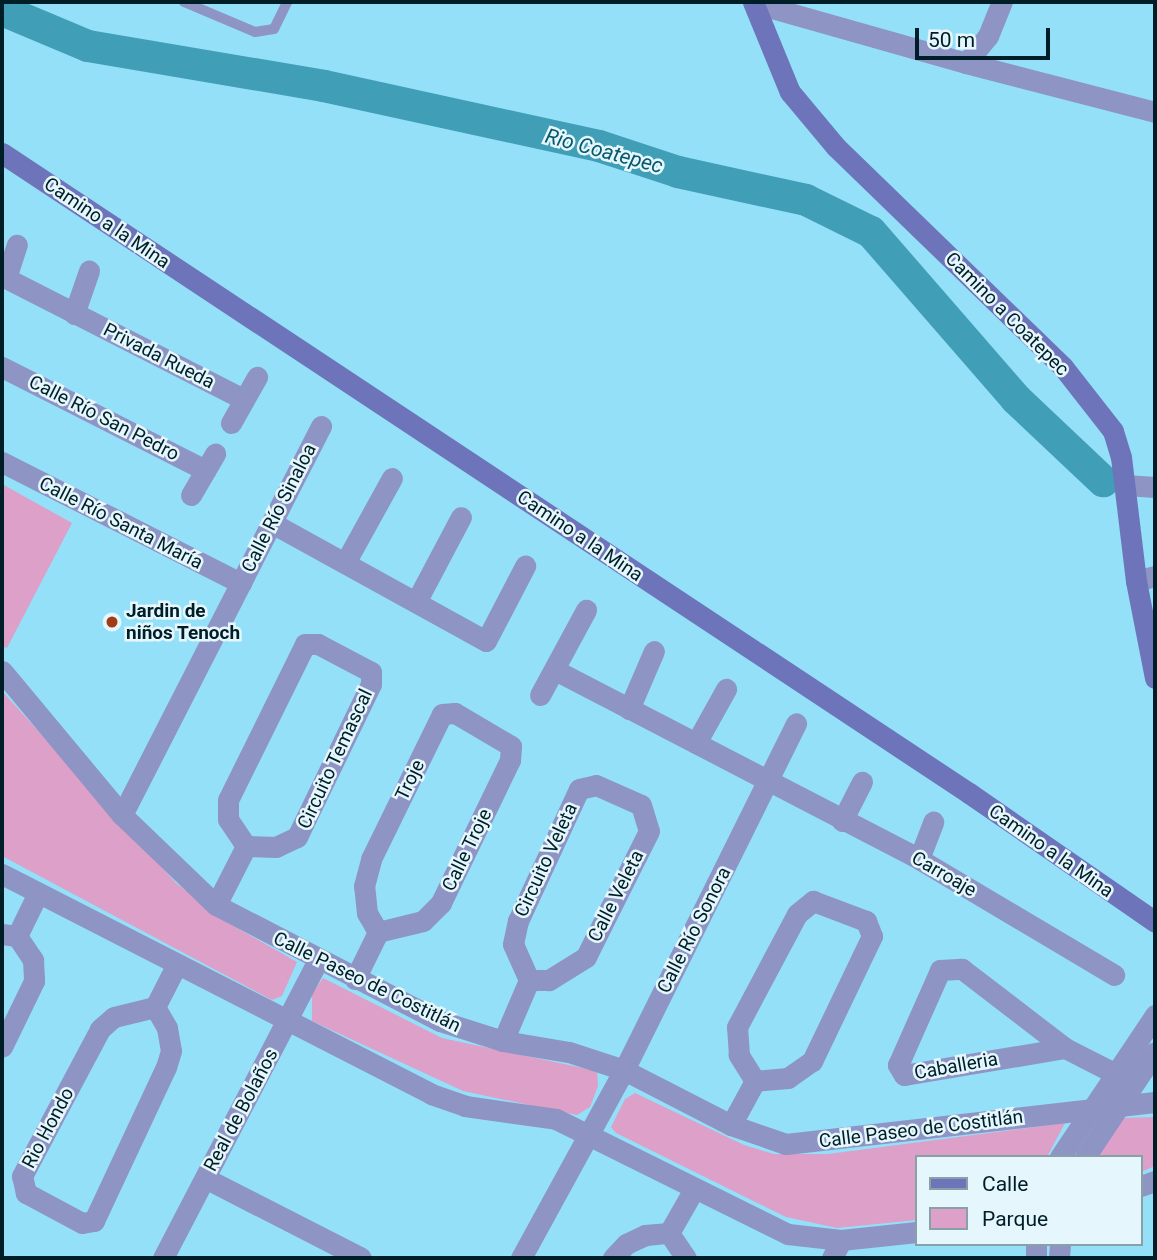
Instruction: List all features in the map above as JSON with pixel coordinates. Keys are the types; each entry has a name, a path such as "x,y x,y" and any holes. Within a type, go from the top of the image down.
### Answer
{"main road":[{"name":"Camino a Coatepec","path":"753,2 790,92 836,147 1084,391 1113,431 1146,579 1155,678"},
{"name":"Camino a la Mina","path":"2,153 969,793 1155,922"}],"street":[{"path":"753,2 966,63 1155,112"},
{"path":"966,63 988,36 1002,2"},
{"name":"Privada Rueda","path":"17,245 4,277 243,399"},
{"path":"74,314 89,271"},
{"name":"Calle Río San Pedro","path":"2,367 210,462 191,495"},
{"path":"231,423 257,377"},
{"name":"Calle Río Sinaloa","path":"122,815 321,426"},
{"name":"Calle Río Santa María","path":"2,462 240,583"},
{"path":"345,563 392,478"},
{"path":"1125,485 1155,487"},
{"path":"416,602 461,517"},
{"path":"272,523 486,641 524,566"},
{"path":"540,695 586,610"},
{"name":"Circuito Temascal","path":"305,644 318,644 371,672 371,684 297,837 276,847 246,846 228,820 228,800 305,644"},
{"path":"629,709 654,651"},
{"name":"Carroaje","path":"555,670 919,859 1114,975"},
{"name":"Calle Paseo de Costitlán","path":"2,671 122,815 216,905 440,1021 503,1041 569,1052 624,1070 732,1125 786,1144 1155,1102"},
{"path":"696,743 726,689"},
{"name":"Troje","path":"378,932 367,913 364,886 371,859 442,714 455,713 511,746 510,760"},
{"name":"Calle Río Sonora","path":"521,1258 585,1134 624,1070 796,723"},
{"name":"Calle Troje","path":"378,932 423,921 441,904 510,760"},
{"path":"842,821 862,782"},
{"name":"Circuito Veleta","path":"529,980 513,944 518,921 579,789 596,785 641,805 649,831"},
{"path":"919,859 933,822"},
{"name":"Calle Veleta","path":"529,980 549,980 567,973 586,957 649,831"},
{"path":"216,905 246,846"},
{"path":"2,874 286,1023 431,1094 465,1106 556,1119 693,1191 788,1234 836,1249 916,1232"},
{"path":"2,1047 34,981 33,960 9,935 38,893"},
{"path":"813,901 866,920 872,936 812,1060 788,1078 755,1081 739,1055 737,1027 797,914 813,901"},
{"path":"355,979 378,932"},
{"name":"Real de Bolaños","path":"163,1258 318,960"},
{"path":"155,1007 177,964"},
{"name":"Caballeria","path":"1065,1048 904,1075 898,1065 940,970 962,969 1065,1048 1116,1074"},
{"path":"503,1041 529,980"},
{"name":"Rio Hondo","path":"155,1007 171,1051 166,1067 94,1221 82,1223 26,1193 22,1176 100,1029 114,1017 155,1007"},
{"path":"1061,1155 1155,1015"},
{"path":"1087,1155 1155,1052"},
{"path":"732,1125 755,1081"},
{"path":"205,1178 361,1258"},
{"path":"668,1233 693,1191"},
{"path":"614,1257 625,1244 645,1236 668,1233"},
{"path":"668,1233 685,1258"}],"lane":[{"path":"184,2 255,32 274,29 287,2"}],"green space":[{"path":"2,484 72,523 7,648 2,646"},
{"path":"2,691 176,883 230,924 297,962 282,996 272,1000 2,856"},
{"path":"323,978 442,1038 597,1071 598,1086 590,1107 577,1115 463,1091 312,1021 312,994"},
{"path":"635,1093 744,1145 774,1154 828,1154 1065,1123 1048,1155 916,1155 916,1220 837,1228 786,1217 616,1133 611,1127 625,1099"},
{"path":"1155,1117 1155,1166 1143,1171 1143,1155 1097,1155 1123,1118"}],"waterway":[{"name":"Rio Coatepec","path":"2,10 88,46 324,86 599,146 678,172 806,200 871,232 1016,399 1103,481"}],"place":[{"name":"Jardin de niños Tenoch","path":"112,622"}]}
